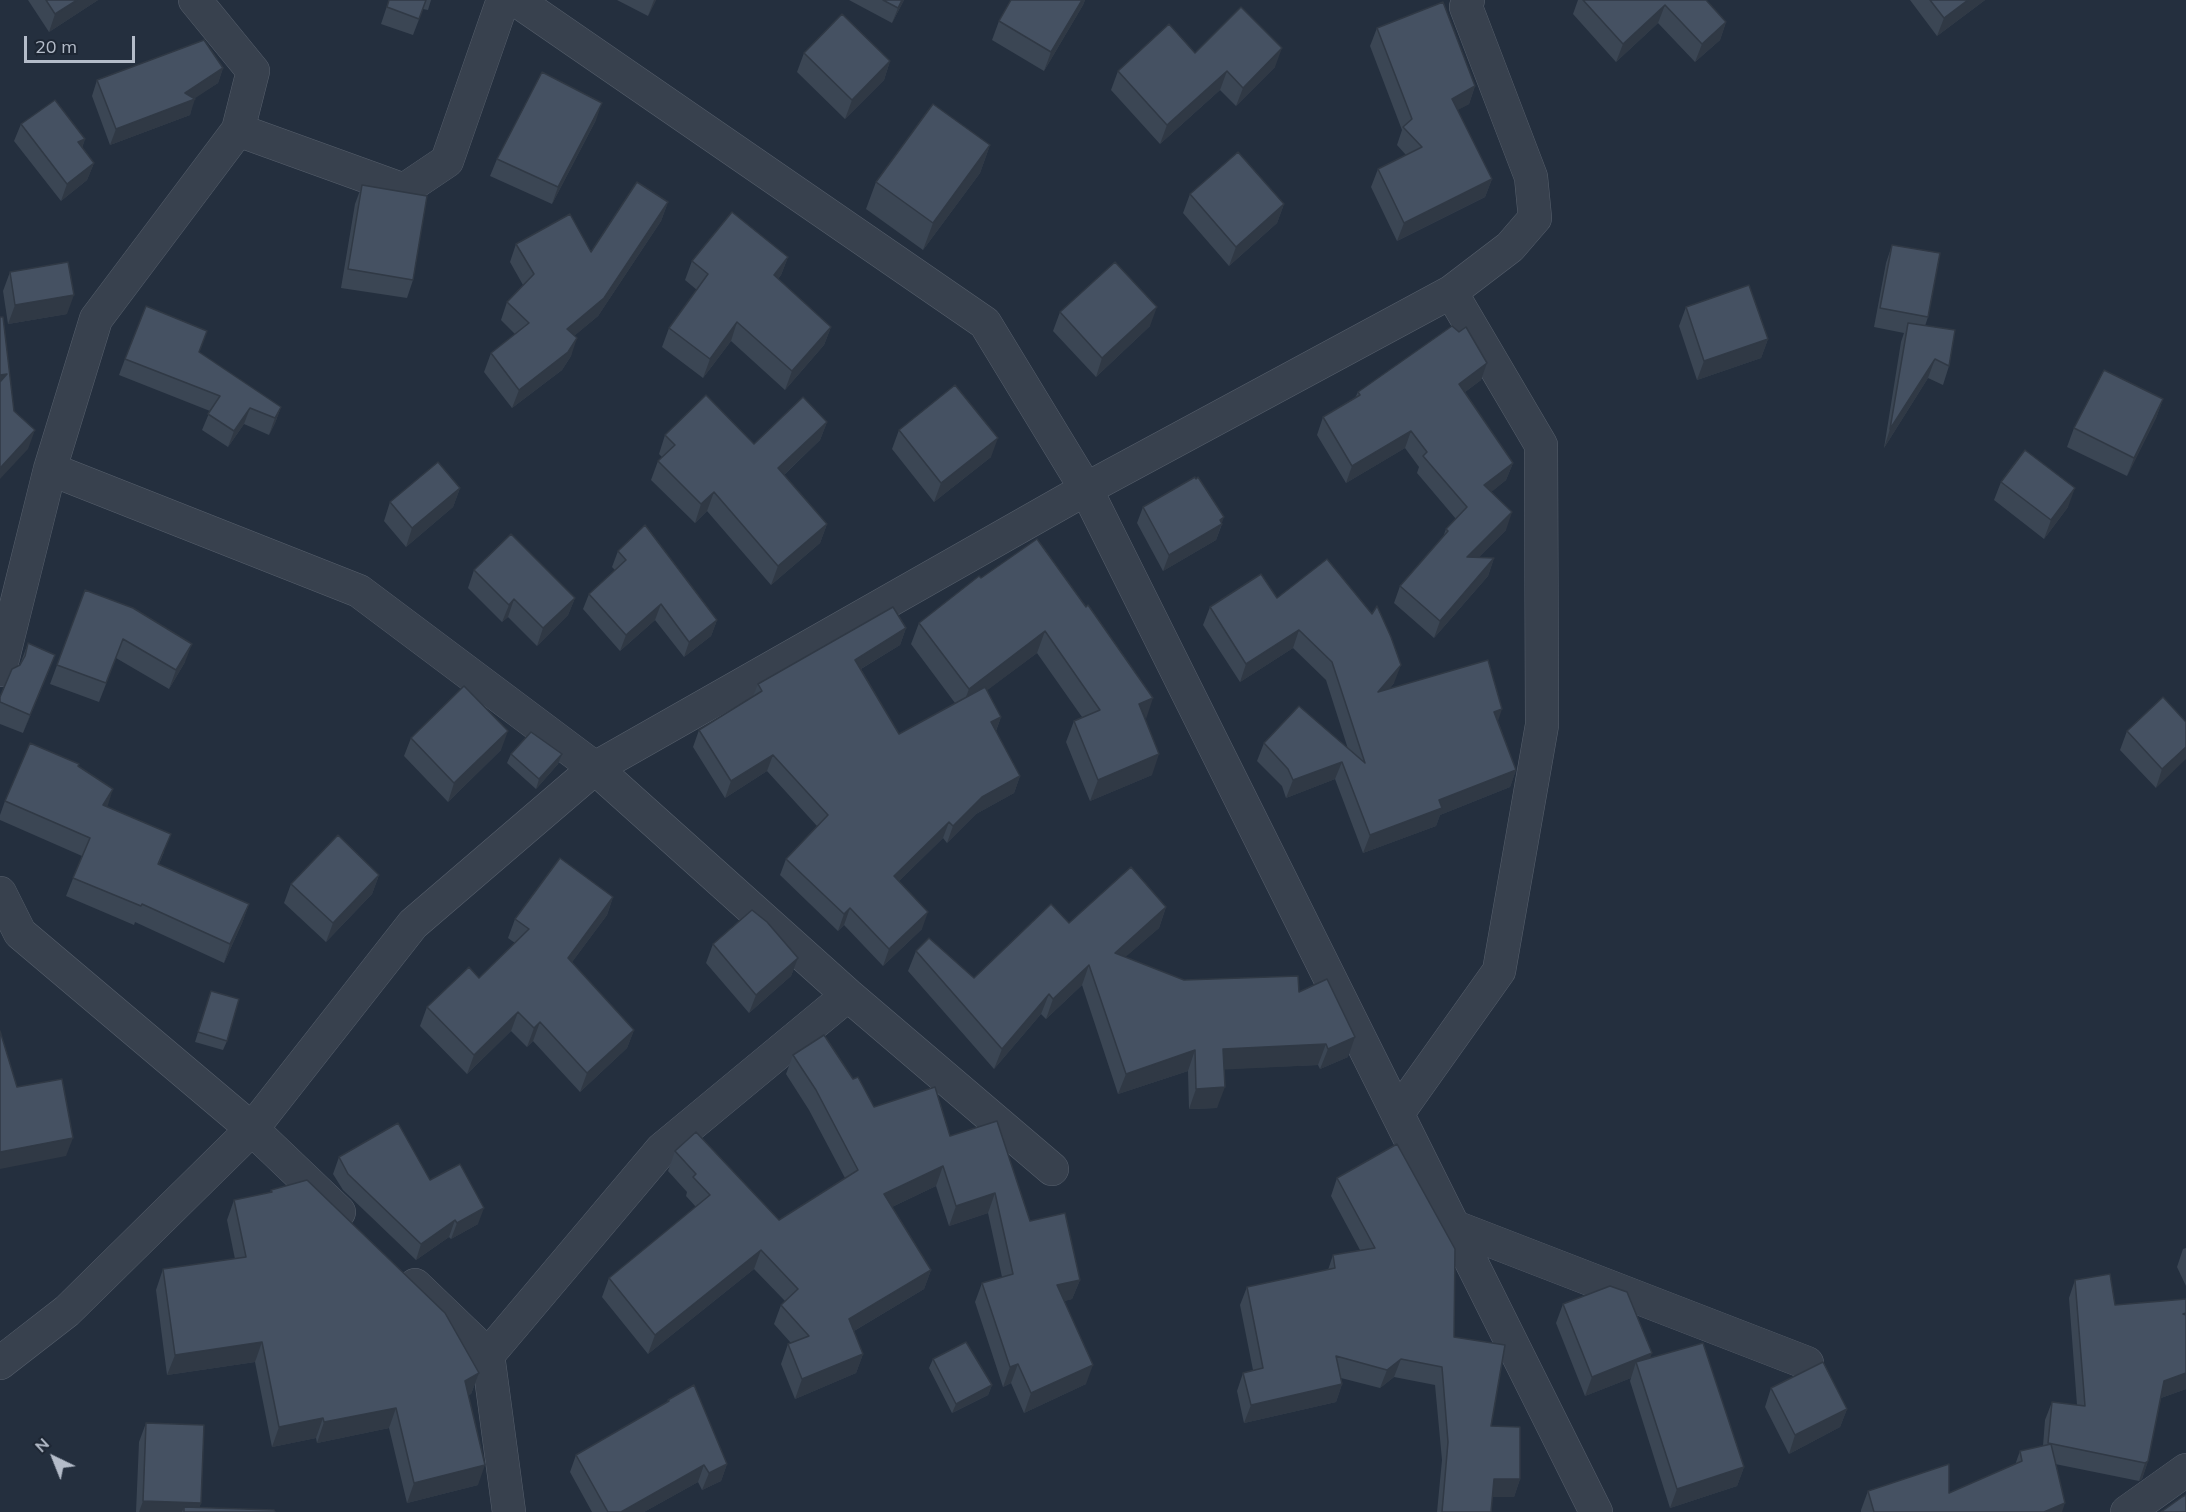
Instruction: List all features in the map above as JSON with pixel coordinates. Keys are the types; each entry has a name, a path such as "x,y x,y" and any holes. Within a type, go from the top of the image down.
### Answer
{"street":[{"path":"0,670 50,469 96,319 238,130 253,71 195,0"},
{"path":"238,130 404,190 447,161 503,0"},
{"path":"516,0 985,323 1086,489 1596,1512"},
{"path":"0,1363 68,1311 252,1129 413,924 595,768 1086,489 1451,292 1510,247 1535,218 1531,177 1466,7 1468,0"},
{"path":"1398,1113 1499,971 1542,725 1541,445 1451,292"},
{"path":"50,469 359,591 595,768 848,995 1052,1169"},
{"path":"0,893 10,930 252,1129 361,1234"},
{"path":"488,1355 662,1149 848,995"},
{"path":"1455,1227 1807,1363"},
{"path":"395,1266 488,1355 508,1512"},
{"path":"2127,1512 2186,1470"}],"building":[{"path":"46,0 77,0 55,14"},
{"path":"389,0 426,0 419,19 387,7"},
{"path":"883,0 902,0 898,8"},
{"path":"1011,0 1082,0 1051,52 999,21"},
{"path":"1583,0 1706,0 1726,22 1702,44 1665,5 1623,44"},
{"path":"1930,0 1968,0 1944,18"},
{"path":"1443,2 1475,86 1452,99 1492,179 1404,223 1378,169 1422,147 1403,127 1412,119 1377,28"},
{"path":"1241,7 1282,48 1243,88 1227,71 1167,125 1118,71 1169,24 1195,53"},
{"path":"842,14 890,61 852,100 804,53"},
{"path":"204,40 223,68 185,93 195,99 116,129 97,80"},
{"path":"542,72 602,103 558,187 497,159"},
{"path":"55,100 85,139 78,142 94,163 67,184 21,124"},
{"path":"933,104 990,145 933,223 876,182"},
{"path":"1238,152 1284,204 1236,247 1190,194"},
{"path":"637,182 668,202 604,298 567,329 577,338 568,352 519,390 491,353 529,323 507,302 534,274 516,244 570,214 591,252"},
{"path":"362,185 427,196 413,280 348,269"},
{"path":"732,212 788,257 774,275 831,327 792,371 737,322 710,359 669,328 708,274 692,261"},
{"path":"1892,245 1940,253 1928,317 1880,308"},
{"path":"68,262 74,295 15,305 10,272"},
{"path":"1115,262 1157,307 1102,358 1060,312"},
{"path":"1749,285 1768,339 1704,361 1686,307"},
{"path":"146,306 207,331 199,352 281,407 275,418 250,408 234,431 208,414 220,396 125,359"},
{"path":"0,317 3,317 14,411 35,430 0,468 0,382 7,374 0,375"},
{"path":"1908,323 1955,330 1949,366 1935,359 1890,429"},
{"path":"1452,326 1459,332 1466,327 1487,363 1459,384 1513,463 1484,485 1512,512 1467,557 1494,558 1440,621 1400,586 1467,507 1423,456 1427,452 1411,431 1352,466 1323,417 1360,395 1358,392"},
{"path":"2104,370 2163,399 2134,458 2074,428"},
{"path":"955,385 998,438 941,483 899,430"},
{"path":"706,395 754,444 803,397 827,422 778,468 827,524 778,566 714,492 701,504 658,461 675,445 665,435"},
{"path":"2025,450 2075,488 2051,520 2001,482"},
{"path":"438,462 460,488 412,528 390,502"},
{"path":"1195,477 1196,479 1198,477 1224,517 1220,520 1222,524 1169,555 1143,507"},
{"path":"645,525 717,620 689,642 661,604 626,635 589,594 626,560 618,551"},
{"path":"511,534 575,598 543,628 514,599 509,605 474,570"},
{"path":"1037,539 1086,607 1088,605 1153,698 1139,704 1159,754 1098,780 1074,721 1100,710 1045,631 969,689 919,623 979,576 981,578"},
{"path":"1327,559 1372,614 1377,606 1391,637 1401,665 1378,692 1488,660 1502,709 1494,712 1516,770 1439,800 1442,808 1370,835 1342,762 1293,780 1288,769 1264,743 1299,706 1365,763 1332,662 1299,630 1246,664 1210,607 1261,574 1277,598"},
{"path":"85,590 133,608 192,644 176,670 123,639 106,683 57,665"},
{"path":"893,607 906,628 855,660 899,734 985,687 1001,717 991,722 1020,776 982,797 953,826 949,822 894,876 928,912 889,949 850,908 844,914 786,859 828,815 773,755 731,781 699,730 762,691 758,684"},
{"path":"28,643 55,655 30,715 0,702 12,669 20,665"},
{"path":"464,686 508,731 454,783 411,738"},
{"path":"2163,697 2186,722 2186,747 2162,769 2127,731"},
{"path":"531,732 562,754 539,779 511,754"},
{"path":"30,743 79,764 78,766 113,789 103,805 171,834 158,864 249,904 230,944 142,904 141,906 73,878 90,838 5,801"},
{"path":"338,835 379,875 333,923 291,884"},
{"path":"560,858 613,897 568,958 634,1030 587,1073 540,1022 534,1028 518,1012 474,1055 427,1007 469,967 479,978 529,929 515,919"},
{"path":"1131,867 1166,907 1115,953 1184,980 1298,976 1299,992 1327,979 1355,1037 1328,1049 1326,1044 1223,1049 1225,1087 1196,1089 1195,1050 1126,1074 1089,965 1053,999 1049,994 1002,1049 916,951 929,938 974,978 1051,904 1069,923"},
{"path":"752,910 767,922 798,958 756,995 713,944"},
{"path":"211,991 239,999 227,1041 198,1032"},
{"path":"0,1031 17,1087 62,1079 73,1138 0,1152"},
{"path":"824,1035 853,1079 858,1077 874,1107 935,1087 950,1136 997,1121 1030,1221 1065,1213 1080,1280 1057,1285 1093,1365 1031,1393 1018,1364 1010,1367 982,1283 1013,1274 995,1193 956,1206 943,1166 884,1194 931,1270 849,1319 863,1354 802,1379 788,1344 809,1336 781,1305 798,1289 761,1250 655,1335 609,1278 710,1195 693,1177 696,1174 675,1151 696,1132 779,1220 858,1170 816,1090 793,1055"},
{"path":"398,1123 430,1180 460,1164 484,1208 457,1223 455,1220 421,1244 348,1174 339,1157"},
{"path":"1397,1144 1455,1249 1454,1337 1505,1345 1491,1426 1520,1427 1520,1479 1494,1479 1491,1512 1442,1512 1448,1442 1442,1367 1401,1359 1387,1370 1336,1356 1342,1384 1251,1405 1243,1373 1263,1368 1247,1287 1335,1268 1333,1255 1375,1248 1337,1178"},
{"path":"307,1180 445,1313 479,1373 465,1381 485,1465 414,1483 396,1408 324,1422 323,1418 279,1427 262,1342 175,1355 163,1269 246,1257 234,1200 272,1192 271,1190"},
{"path":"2110,1274 2115,1305 2186,1299 2186,1313 2183,1314 2186,1315 2186,1373 2164,1381 2148,1461 2145,1463 2048,1443 2052,1402 2085,1406 2075,1280"},
{"path":"1610,1286 1627,1292 1652,1353 1592,1377 1563,1304"},
{"path":"966,1342 992,1385 956,1404 933,1359"},
{"path":"1703,1343 1744,1467 1677,1489 1636,1362"},
{"path":"1823,1362 1847,1409 1795,1435 1771,1388"},
{"path":"694,1385 727,1464 709,1473 704,1465 621,1512 608,1512 576,1455"},
{"path":"146,1423 204,1425 201,1503 143,1501"},
{"path":"2051,1444 2065,1503 2044,1512 1874,1512 1868,1491 1949,1464 1949,1493 2022,1461 2020,1451"},
{"path":"2186,1495 2186,1512 2161,1512 2182,1497"},
{"path":"184,1507 274,1510 275,1512 184,1512"}]}
